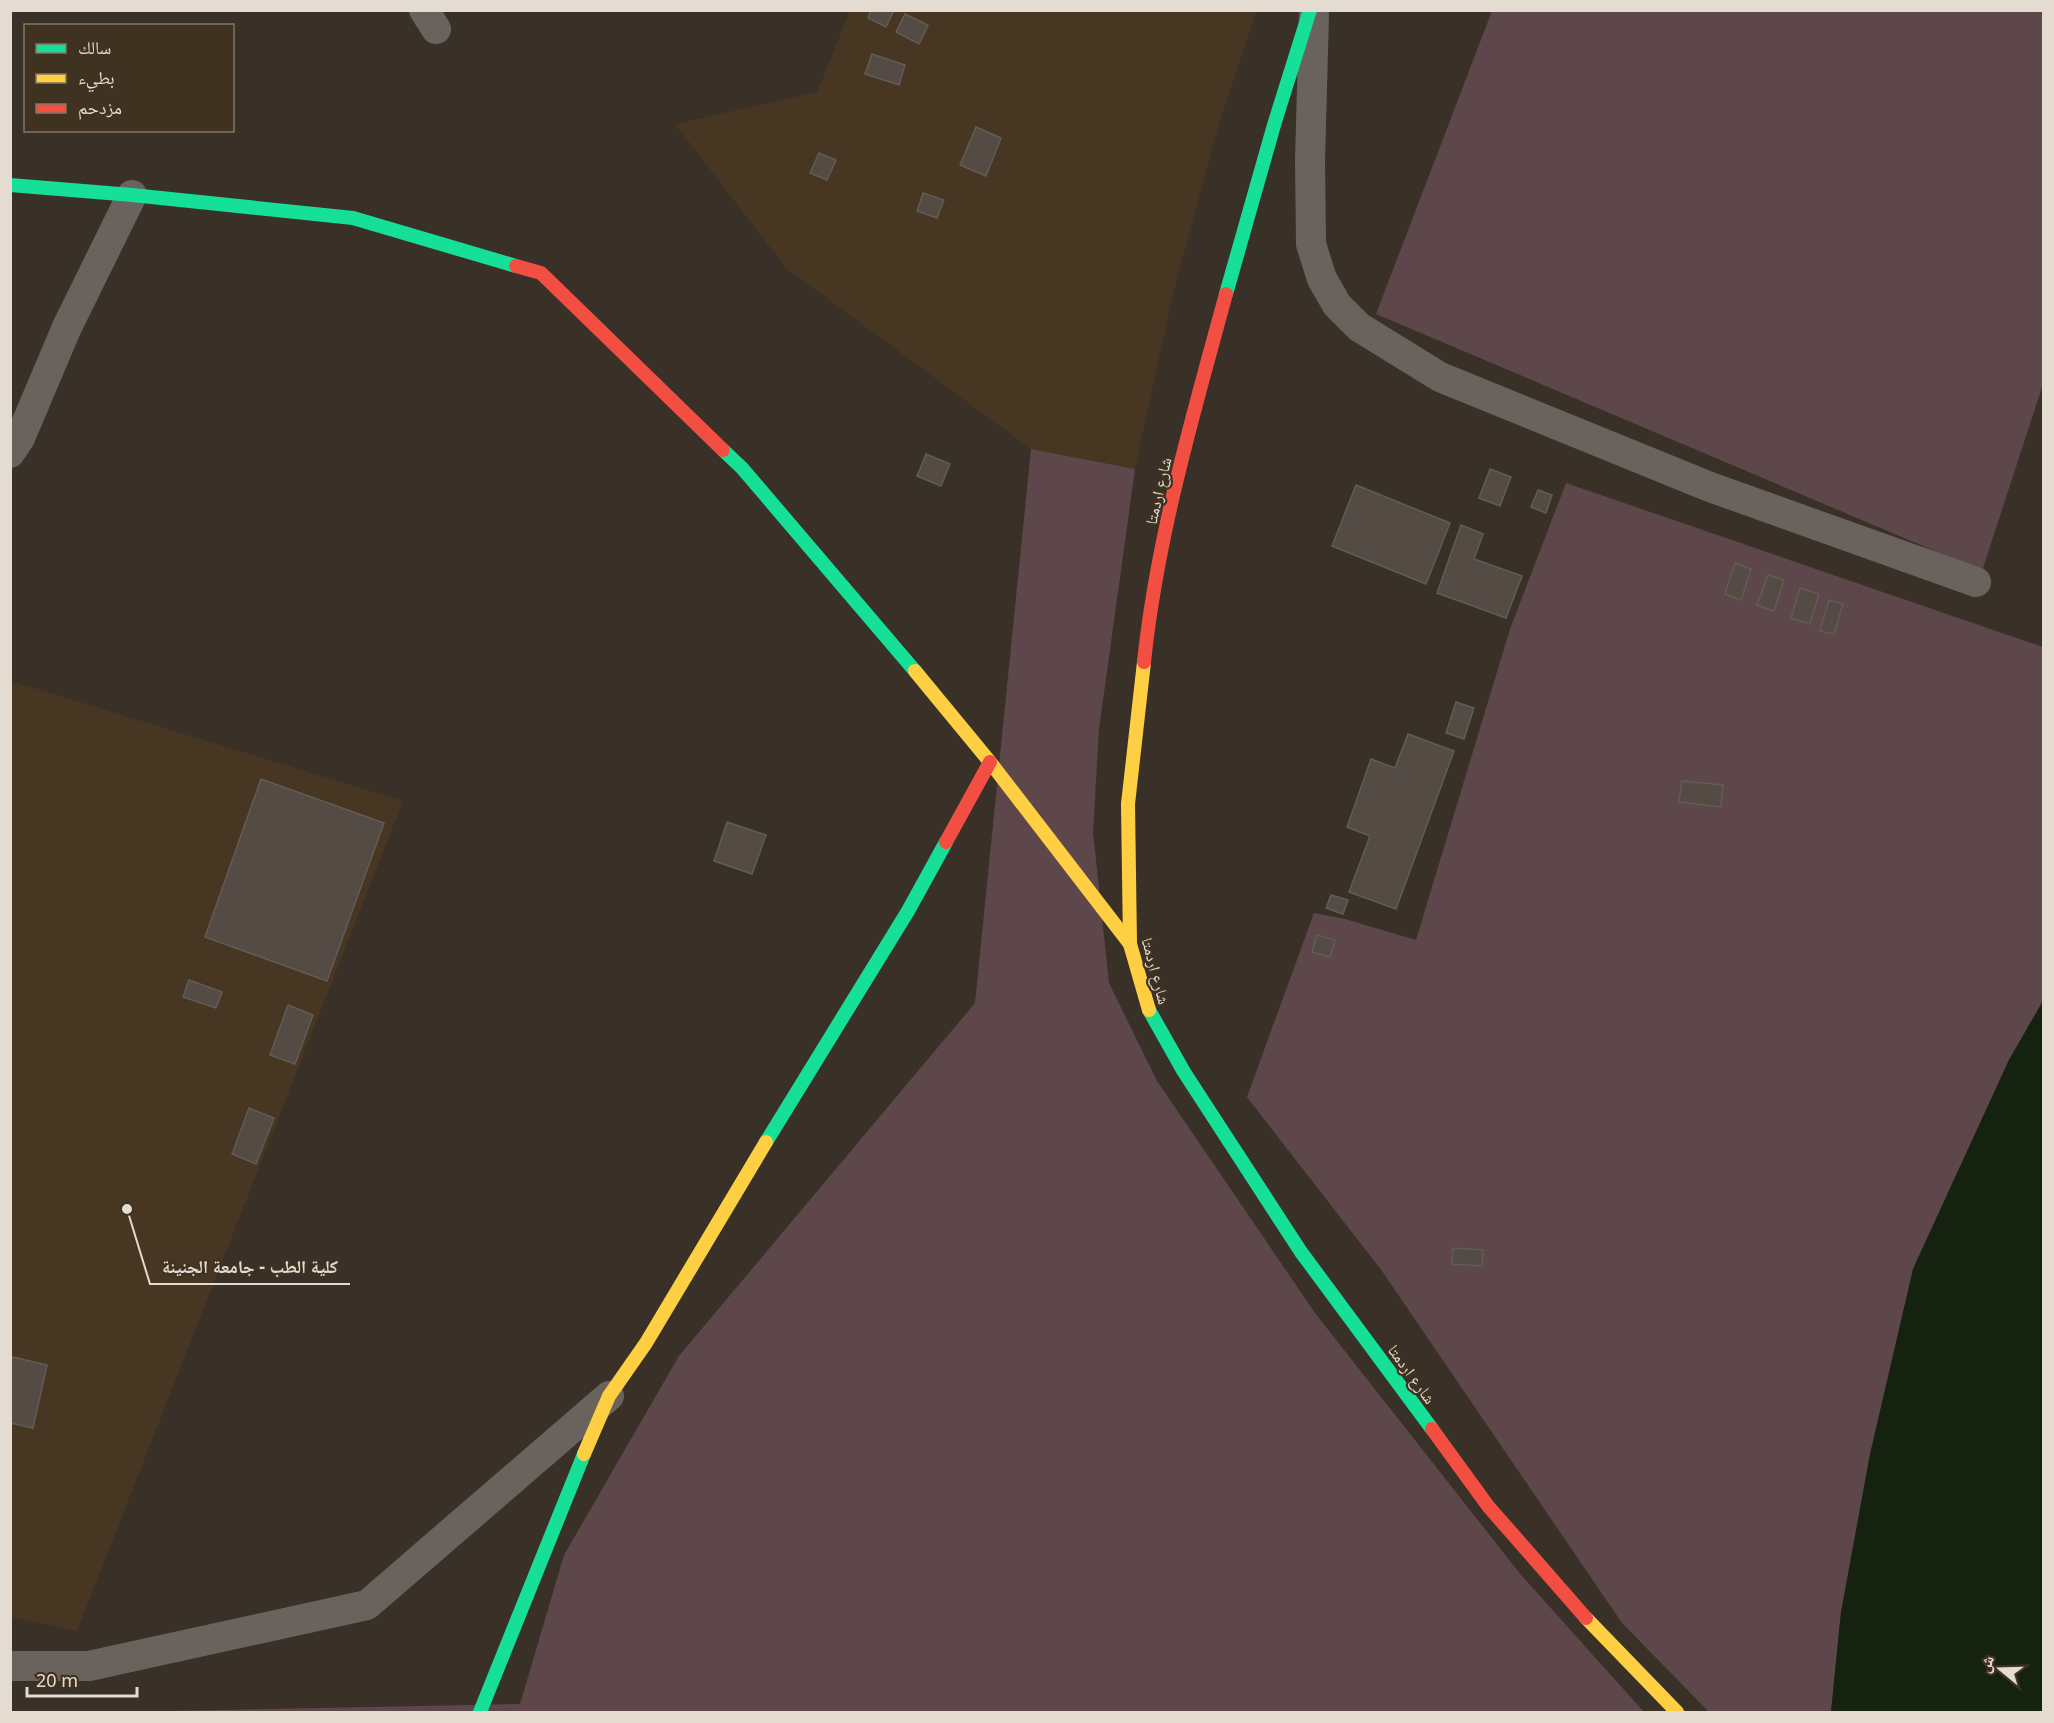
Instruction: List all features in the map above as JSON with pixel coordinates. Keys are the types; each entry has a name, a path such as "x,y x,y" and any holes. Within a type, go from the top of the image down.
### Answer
{"street":[{"path":"1312,10 1311,244 1322,279 1337,305 1359,327 1440,377 1710,487 1976,582"},
{"name":"شارع اردمتا","path":"1312,10 1271,136 1190,424 1150,603 1128,804 1130,944 1150,1014 1184,1072 1301,1252 1488,1506 1592,1625 1677,1713"},
{"path":"10,185 354,218 542,273 742,468 924,681 990,762 1130,944"},
{"path":"10,453 20,438 67,327 132,195"},
{"path":"480,1713 556,1520 609,1396 646,1342 908,911 990,762"},
{"path":"10,1666 88,1666 367,1605 609,1396"}],"shaded area":[{"path":"850,11 1257,11 1219,124 1173,294 1135,469 1031,449 786,268 675,124 817,92"},
{"path":"1492,11 2043,11 2043,384 1982,571 1376,314"},
{"path":"1031,449 1135,469 1099,729 1093,832 1109,983 1157,1081 1315,1313 1521,1575 1644,1712 109,1712 520,1704 564,1555 679,1356 975,1003"},
{"path":"1566,483 2043,647 2043,1001 2009,1060 1913,1269 1841,1612 1831,1712 1709,1712 1622,1623 1382,1271 1247,1097 1314,913 1345,919 1416,940 1510,629"},
{"path":"11,681 403,801 77,1631 11,1617"},
{"path":"2043,1001 2043,1712 1831,1712 1841,1612 1870,1454 1913,1269 2009,1060"}],"building":[{"path":"871,10 894,10 886,27 868,18"},
{"path":"905,14 928,25 919,44 896,32"},
{"path":"872,54 905,65 899,85 865,74"},
{"path":"976,127 1001,138 986,176 960,165"},
{"path":"819,153 836,160 827,180 810,173"},
{"path":"923,193 944,200 937,218 917,211"},
{"path":"926,454 950,464 941,486 917,476"},
{"path":"1490,469 1511,477 1500,506 1479,498"},
{"path":"1356,485 1450,523 1426,584 1332,546"},
{"path":"1538,490 1552,495 1546,513 1531,507"},
{"path":"1461,525 1483,534 1474,559 1522,576 1506,618 1437,593"},
{"path":"1735,563 1751,569 1741,600 1725,594"},
{"path":"1768,575 1784,580 1774,611 1757,605"},
{"path":"1800,588 1819,594 1810,624 1791,618"},
{"path":"1829,600 1843,604 1834,634 1820,631"},
{"path":"1456,702 1474,708 1464,739 1446,733"},
{"path":"1408,734 1454,751 1396,909 1349,892 1370,836 1347,827 1371,759 1395,768"},
{"path":"261,779 384,823 327,981 205,937"},
{"path":"1682,781 1723,785 1721,807 1679,802"},
{"path":"727,822 766,835 752,874 714,861"},
{"path":"1331,895 1348,900 1343,914 1326,908"},
{"path":"1317,935 1335,940 1330,957 1312,952"},
{"path":"189,980 222,992 216,1008 183,997"},
{"path":"288,1005 313,1015 295,1064 270,1055"},
{"path":"249,1108 274,1118 256,1164 232,1154"},
{"path":"1453,1248 1483,1250 1482,1266 1452,1264"},
{"path":"13,1357 47,1365 33,1428 10,1423 10,1368"}],"traffic: fast":[{"path":"1226,294 1274,125 1310,10"},
{"path":"10,185 353,218 516,266"},
{"path":"723,450 742,468 915,671"},
{"path":"766,1142 908,911 946,842"},
{"path":"1149,1010 1184,1072 1301,1252 1432,1429"},
{"path":"480,1712 584,1454"}],"traffic: slow":[{"path":"1144,662 1128,804 1130,944 1149,1010"},
{"path":"915,671 990,762 1130,944"},
{"path":"584,1454 609,1396 646,1343 766,1142"},
{"path":"1586,1618 1677,1712"}],"traffic: jam":[{"path":"516,266 541,273 723,450"},
{"path":"1144,662 1158,569 1177,476 1226,294"},
{"path":"946,842 990,762"},
{"path":"1432,1429 1488,1506 1586,1618"}],"place":[{"name":"كلية الطب - جامعة الجنينة","path":"127,1209"}]}
